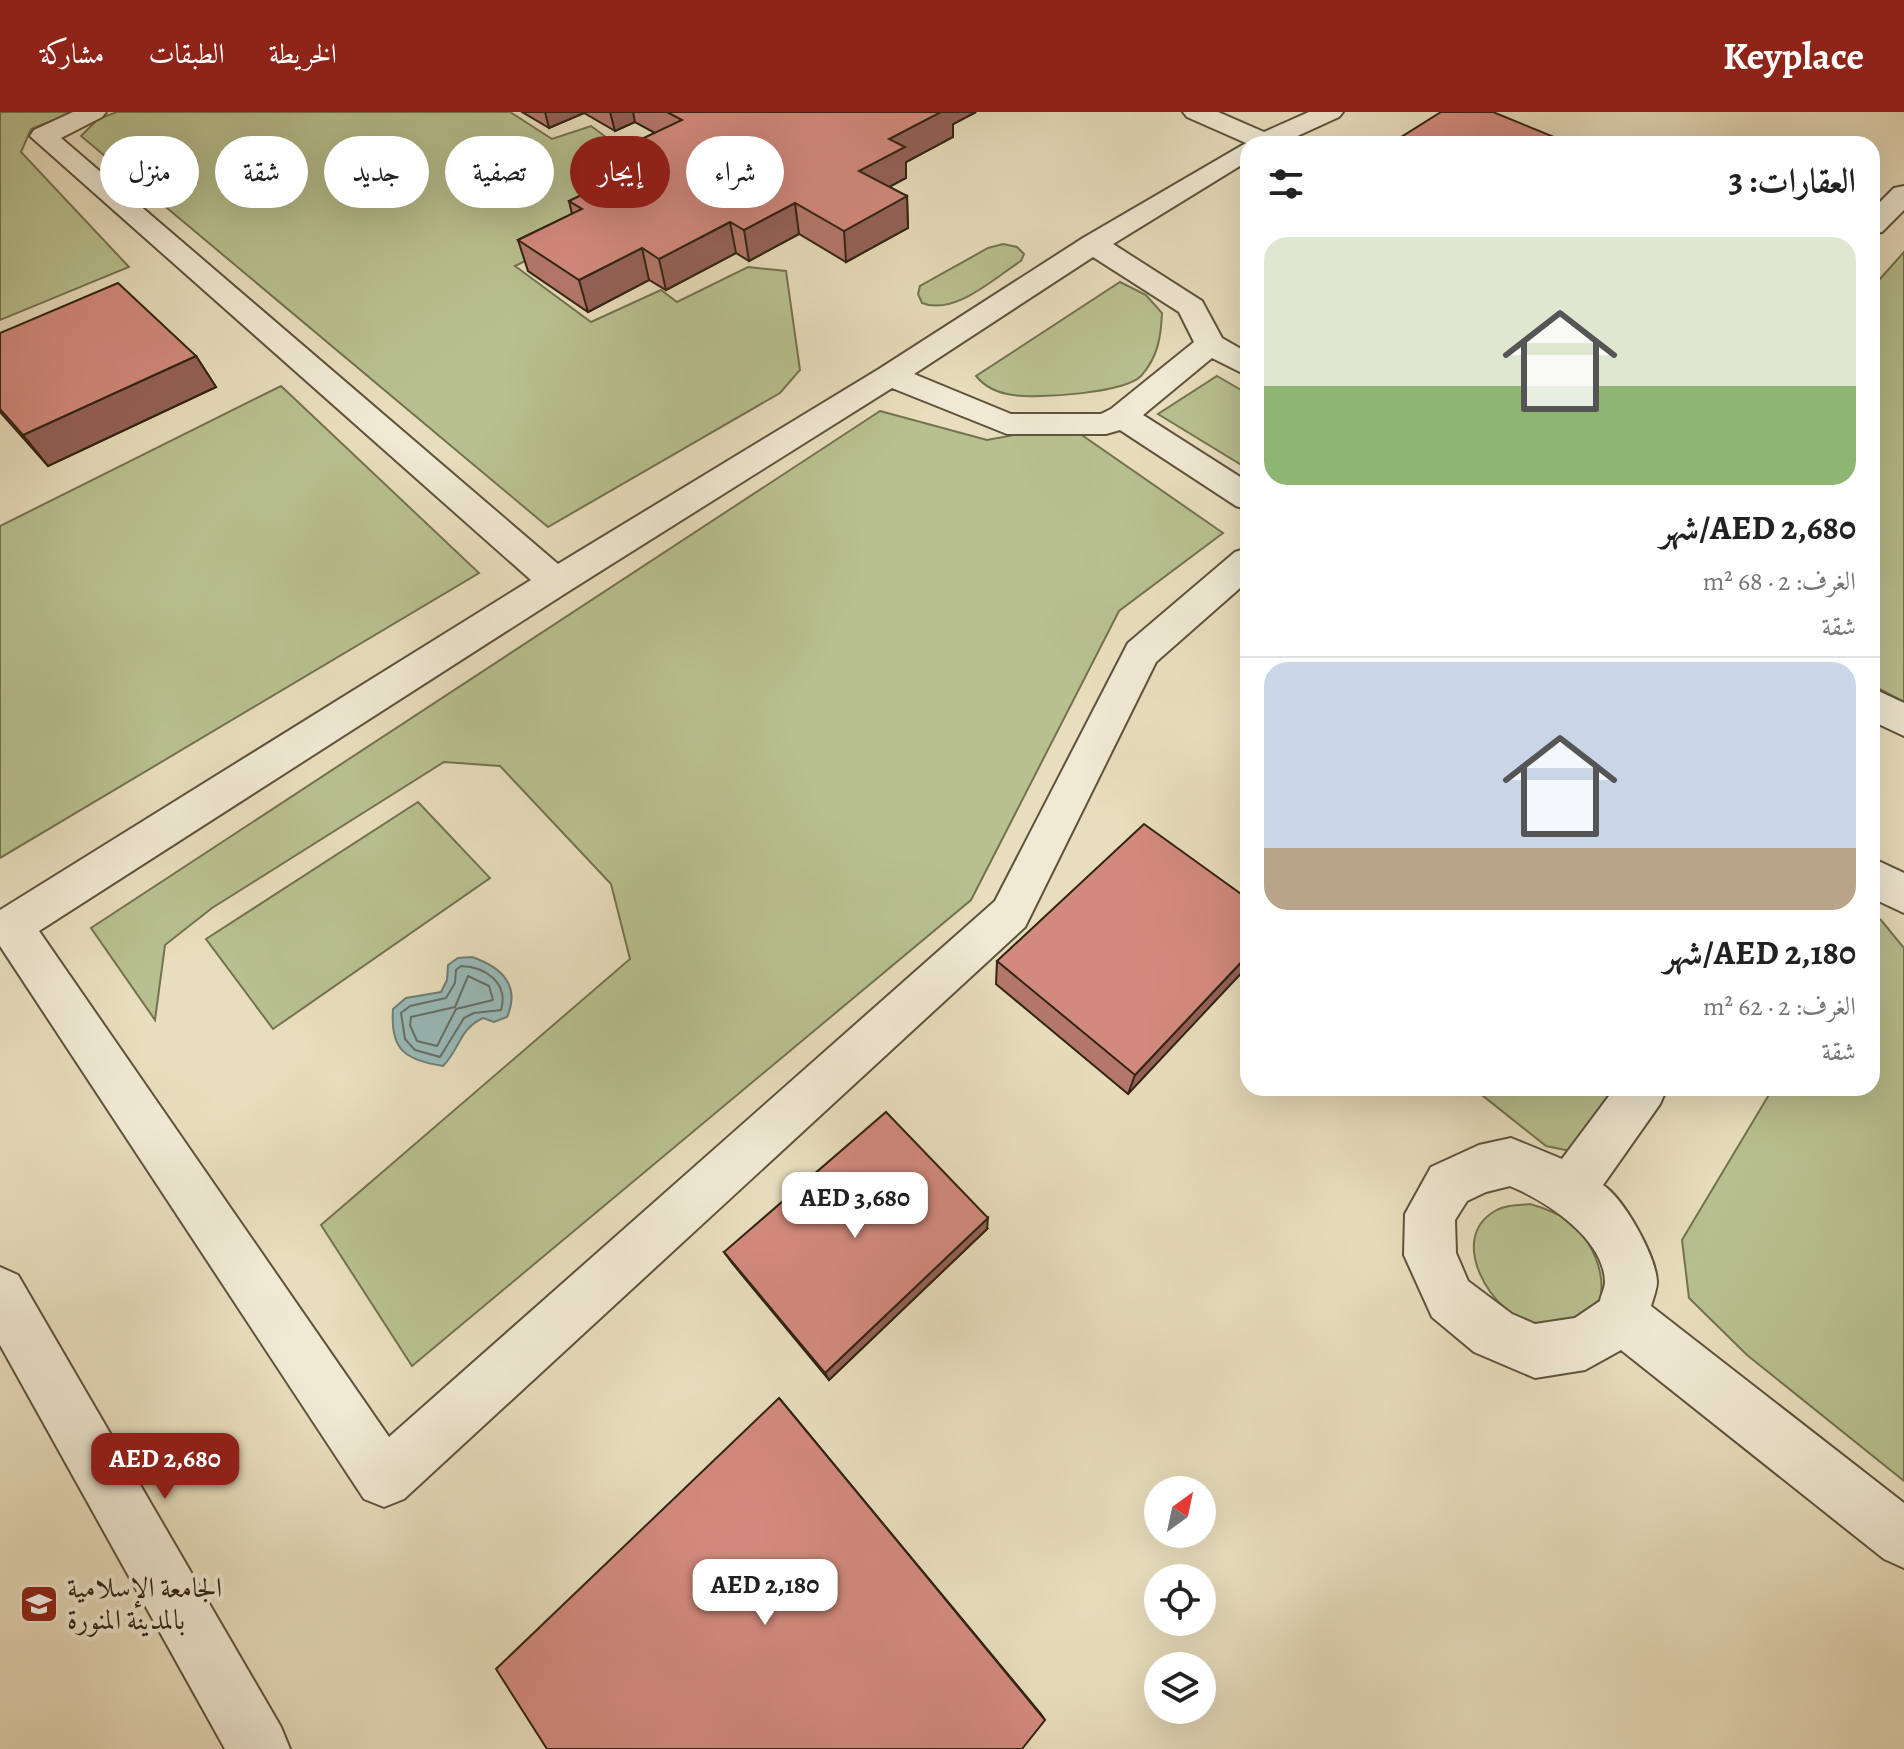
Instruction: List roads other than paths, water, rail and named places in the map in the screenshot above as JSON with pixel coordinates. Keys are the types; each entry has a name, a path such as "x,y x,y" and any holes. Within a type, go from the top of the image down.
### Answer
{"street":[{"path":"93,112 43,136 556,582"},
{"path":"1196,112 1240,136"},
{"path":"1277,136 1330,112"},
{"path":"1240,155 1093,244 890,376 556,582 11,926 384,1479 1010,914 1141,653 1240,568"},
{"path":"1880,218 1904,194"},
{"path":"1093,244 1191,307 1210,344 1240,361"},
{"path":"890,376 1007,424 1106,424 1122,416 1210,344"},
{"path":"1122,416 1240,493"},
{"path":"1880,708 1904,721"},
{"path":"1569,1191 1637,1096"},
{"path":"1511,1162 1547,1177 1595,1209 1619,1245 1631,1282 1622,1317 1585,1343 1535,1351 1493,1333 1450,1299 1430,1255 1430,1214 1449,1184 1479,1169 1511,1162"},
{"path":"0,1293 259,1749"},
{"path":"1622,1317 1904,1539"}],"water":[{"path":"472,957 492,966 506,979 512,996 507,1017 494,1022 483,1018 475,1023 443,1066 410,1056 397,1043 393,1009 406,998 441,992 447,980 448,965 458,958"}],"place":[{"name":"الجامعة الإسلامية بالمدينة المنورة","path":"39,1604"}]}
